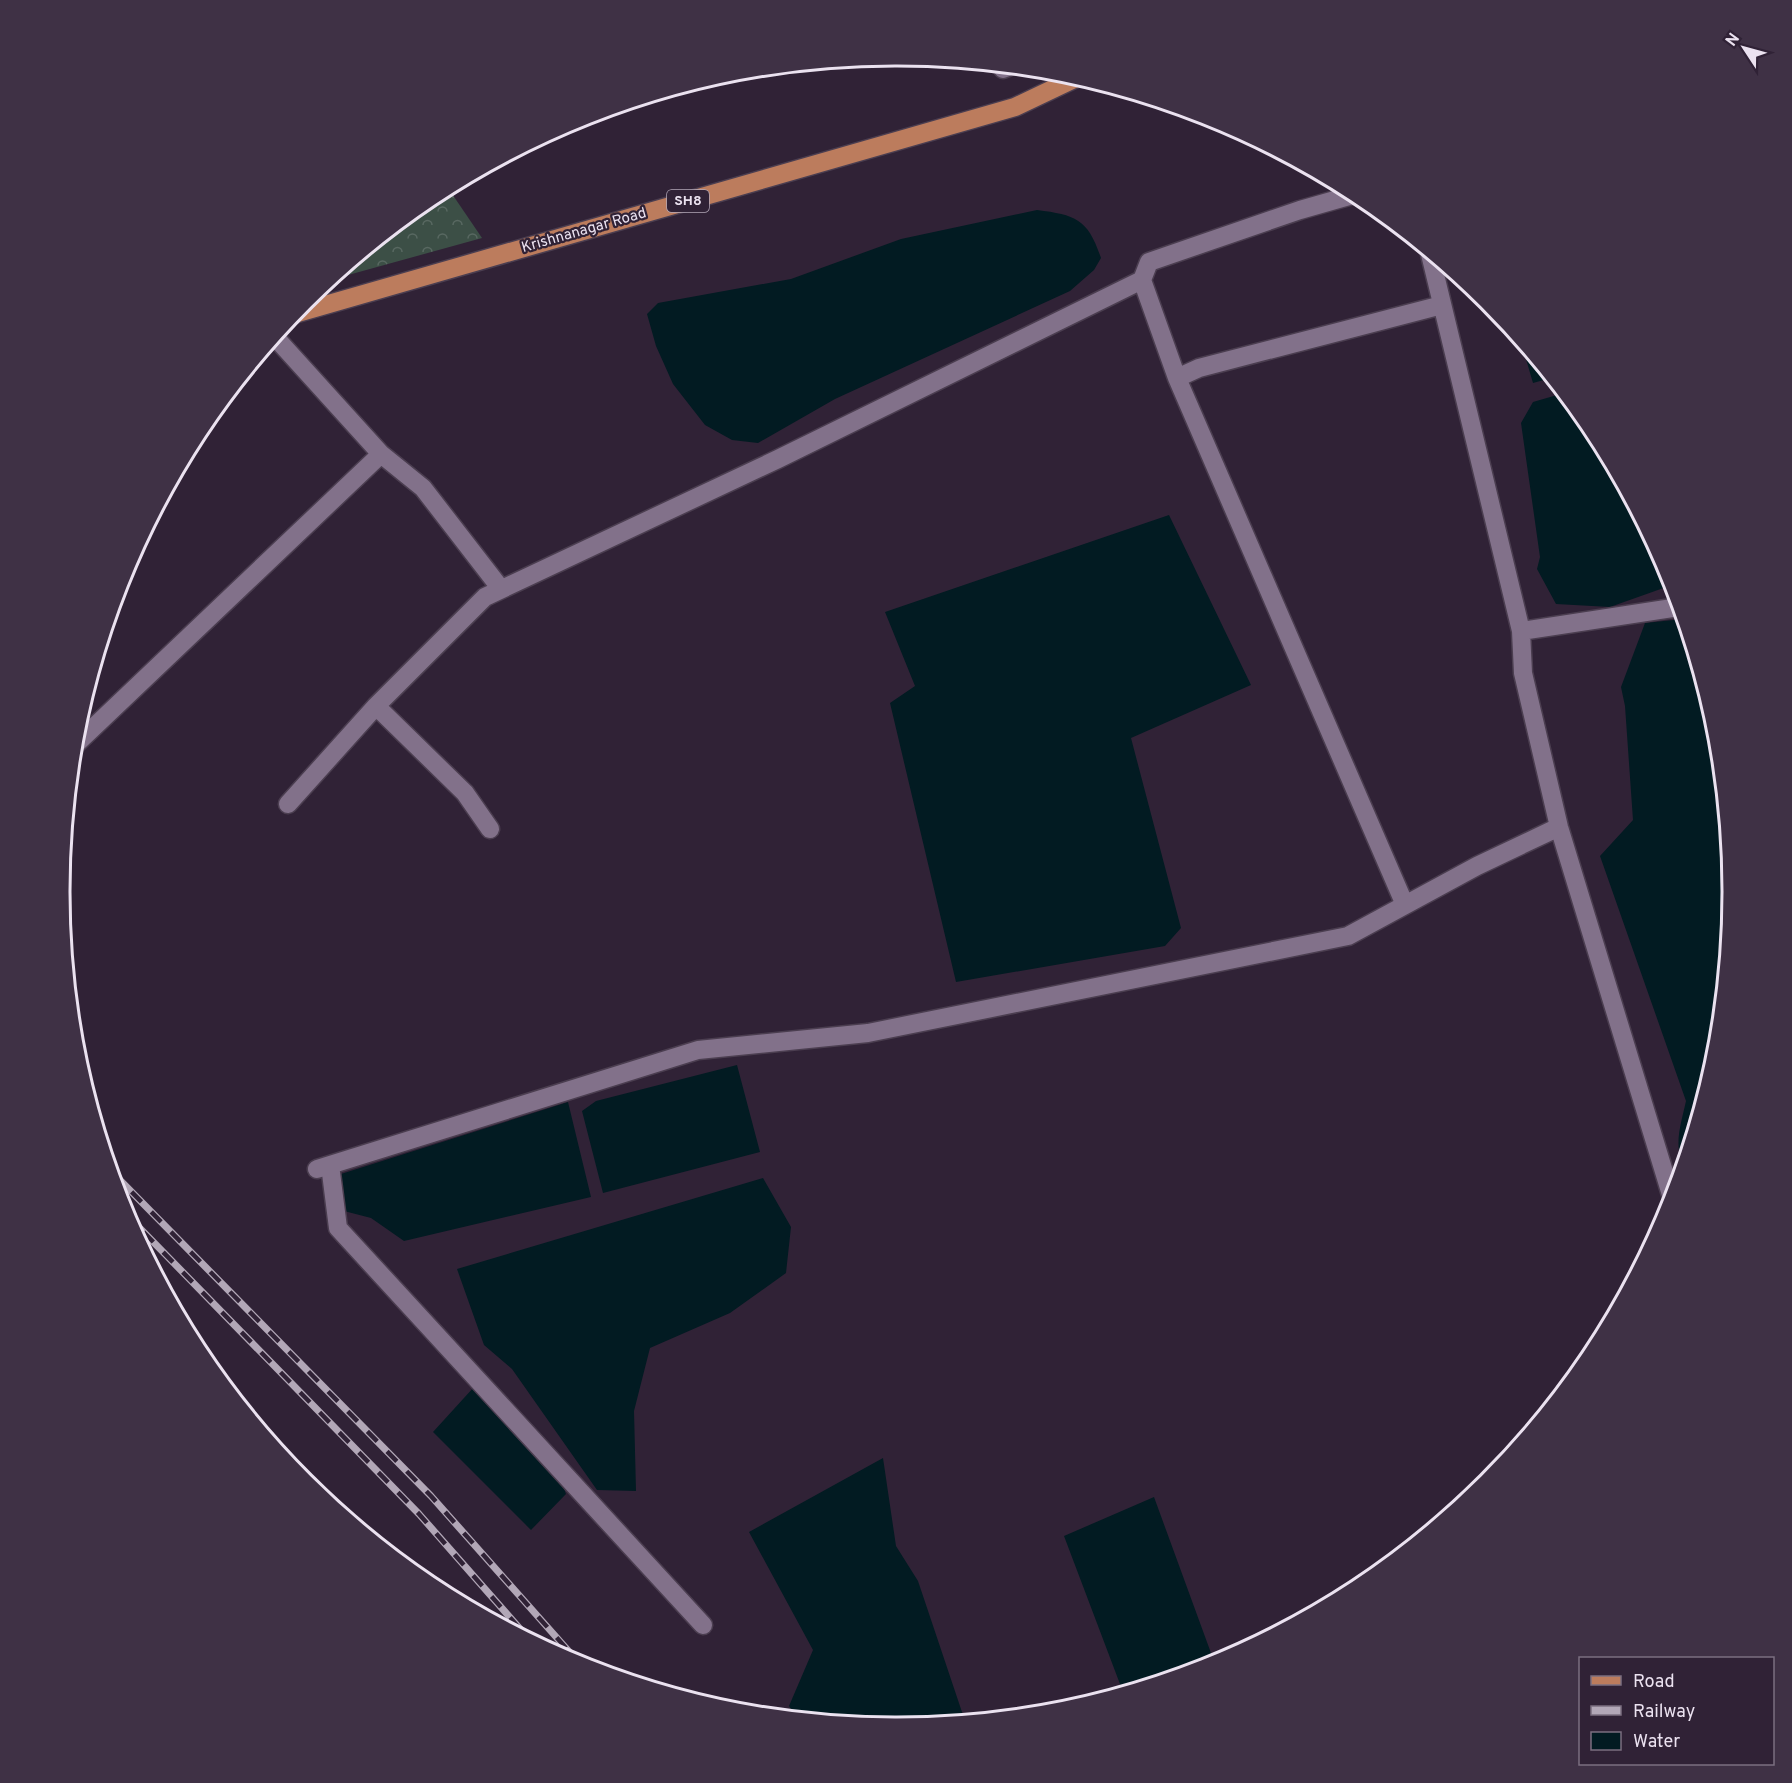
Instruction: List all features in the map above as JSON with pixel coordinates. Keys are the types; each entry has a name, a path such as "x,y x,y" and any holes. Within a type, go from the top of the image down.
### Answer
{"main road":[{"name":"Krishnanagar Road","path":"311,309 1015,107 1064,84"}],"street":[{"path":"1343,198 1300,210 1149,262 1142,280 1177,378 1405,905"},
{"path":"1433,265 1521,631 1523,673 1559,828 1668,1184"},
{"path":"288,804 376,706 485,597 778,459 1142,280"},
{"path":"1177,378 1199,368 1442,305"},
{"path":"280,342 381,454 423,488 501,590"},
{"path":"85,735 381,454"},
{"path":"1521,631 1671,608"},
{"path":"376,706 465,793 490,829"},
{"path":"703,1625 338,1228 324,1167 698,1050 868,1033 1348,936 1478,866 1559,828"}],"green space":[{"path":"453,195 482,238 347,275 393,237"}],"water":[{"path":"1037,210 1062,214 1079,221 1096,245 1101,258 1094,270 1070,291 835,399 758,443 732,440 705,425 673,384 656,346 647,314 658,303 791,279 901,239"},
{"path":"1526,358 1544,380 1533,383"},
{"path":"1556,395 1582,433 1611,479 1636,526 1664,588 1610,607 1556,604 1537,569 1540,557 1521,423 1533,402"},
{"path":"1169,515 1251,685 1131,738 1181,928 1165,946 956,982 890,703 915,686 885,612"},
{"path":"1676,620 1678,626 1706,730 1720,838 1722,892 1720,945 1714,999 1706,1053 1679,1152 1678,1140 1686,1101 1600,856 1633,820 1625,706 1621,687 1645,623"},
{"path":"737,1065 760,1152 603,1193 582,1111 596,1101"},
{"path":"568,1102 591,1197 404,1241 371,1218 344,1211 341,1174"},
{"path":"763,1178 791,1227 786,1273 730,1313 650,1348 634,1411 636,1491 597,1490 512,1369 484,1345 457,1269"},
{"path":"474,1387 548,1447 566,1494 531,1530 433,1432"},
{"path":"883,1458 896,1546 918,1581 963,1714 896,1717 792,1710 789,1706 813,1650 749,1532"},
{"path":"1154,1497 1211,1654 1121,1686 1064,1536"}],"railway":[{"path":"125,1185 431,1496 565,1647"},
{"path":"145,1234 419,1514 515,1624"}]}
